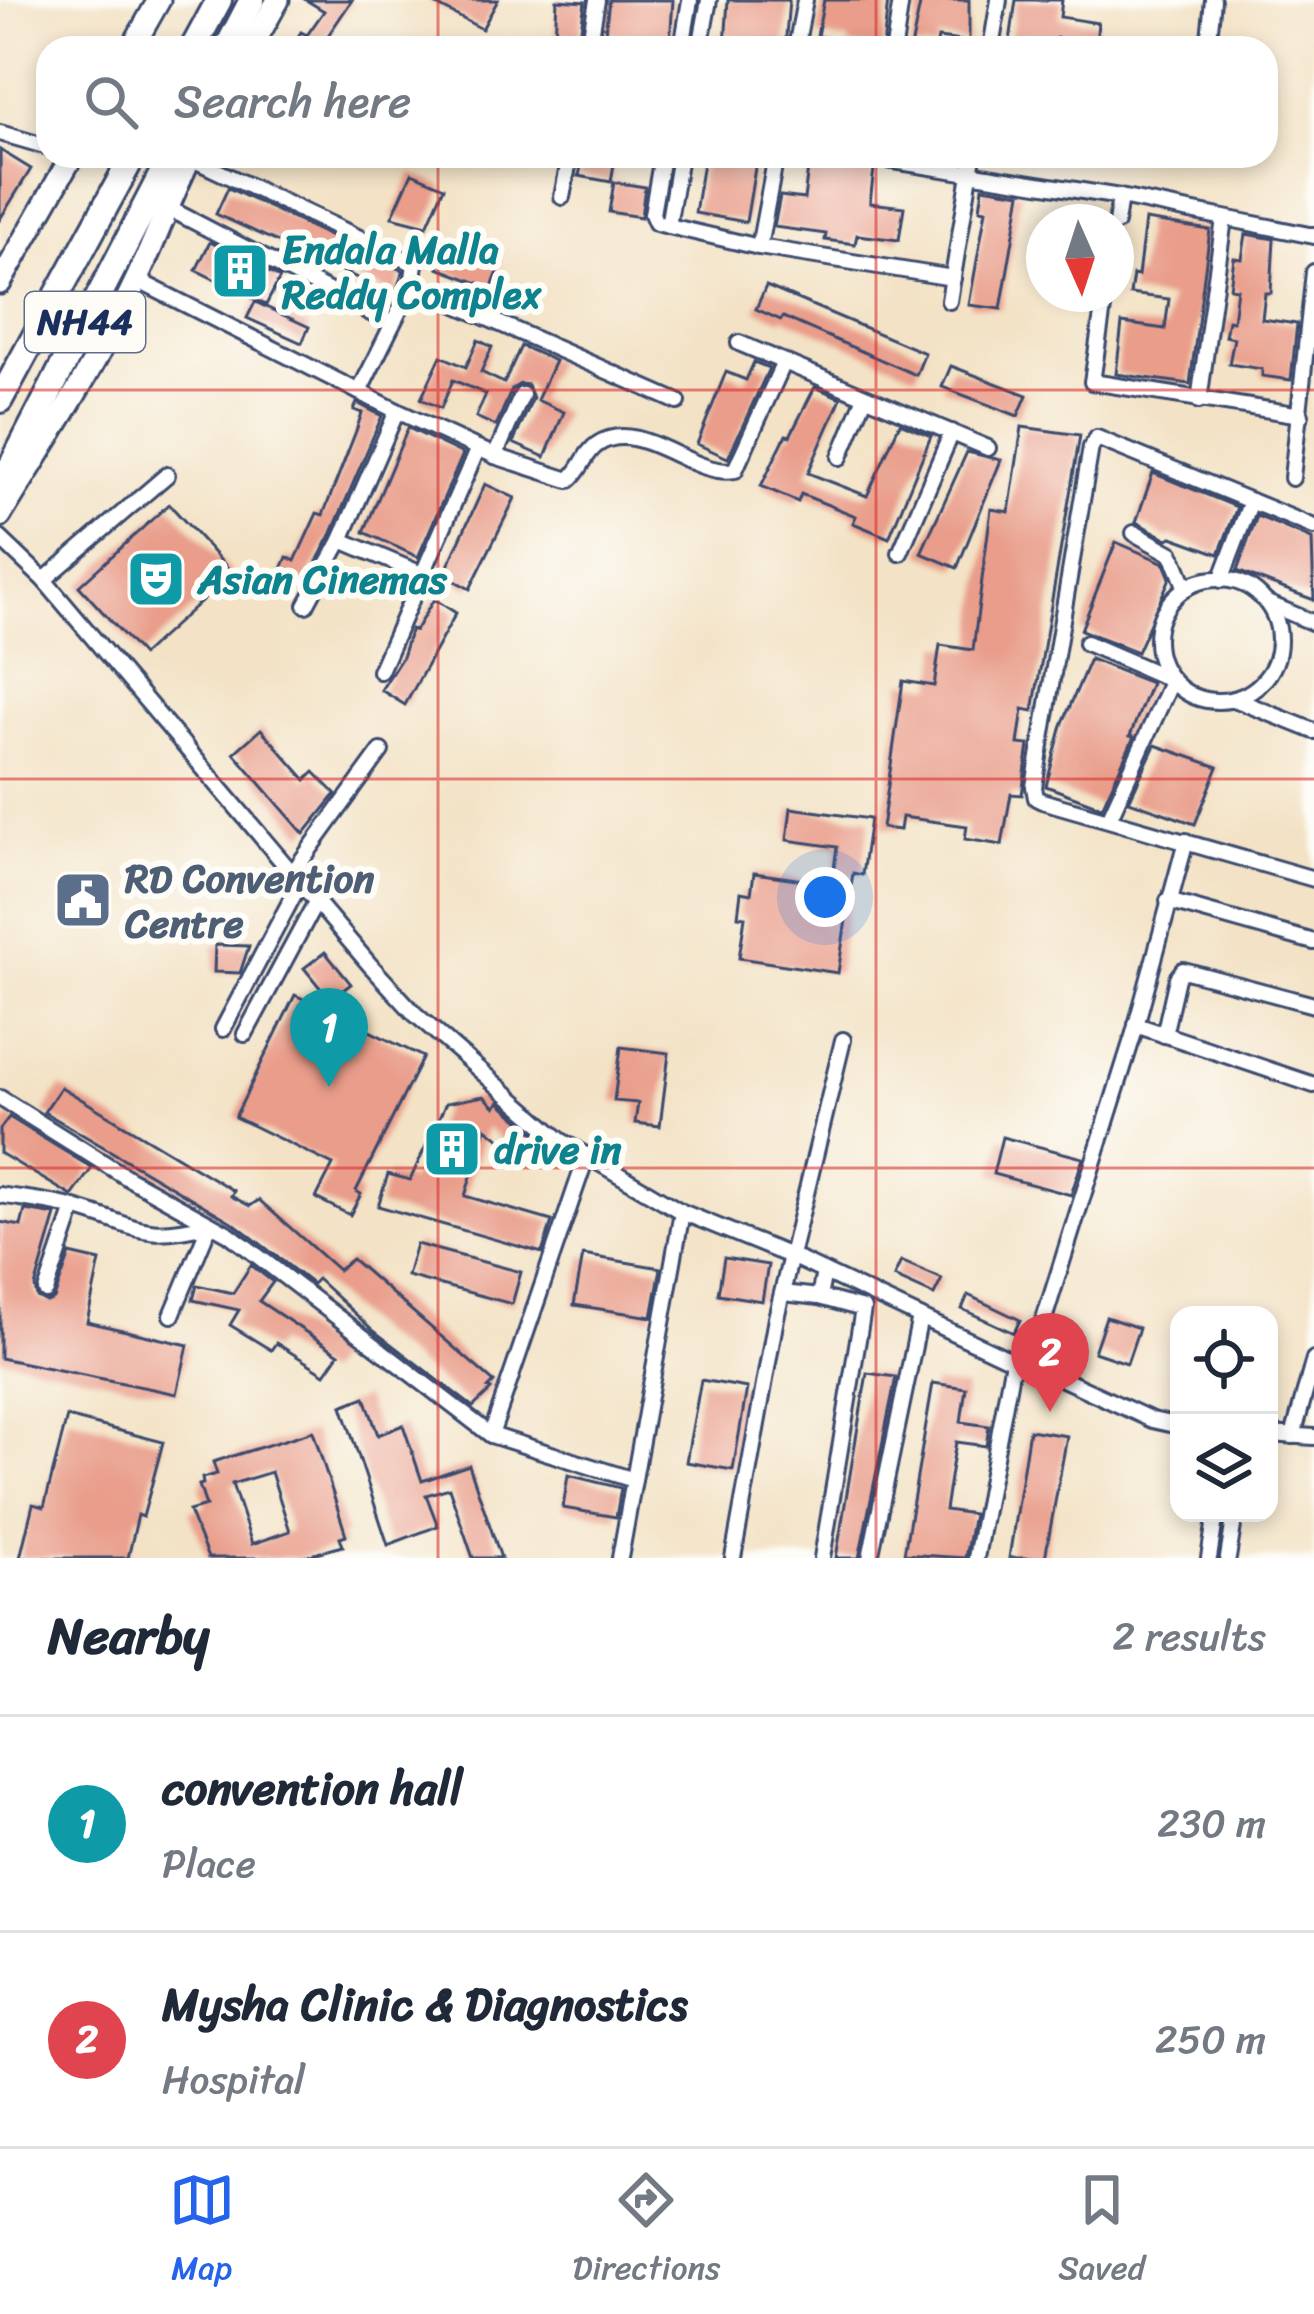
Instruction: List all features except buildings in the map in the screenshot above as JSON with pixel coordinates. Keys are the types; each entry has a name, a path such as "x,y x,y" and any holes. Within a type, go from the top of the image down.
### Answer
{"highway":[{"path":"200,36 219,0"},
{"path":"232,36 252,0"},
{"name":"NH44","path":"0,400 126,168"},
{"name":"NH44","path":"0,488 178,168"}],"main road":[{"path":"140,36 159,0"},
{"path":"258,36 278,0"},
{"path":"0,283 65,168"},
{"path":"0,516 91,370 137,280 180,168"}],"street":[{"path":"591,36 597,0"},
{"path":"684,36 690,0"},
{"path":"702,36 709,0"},
{"path":"798,36 805,0"},
{"path":"895,36 902,0"},
{"path":"993,36 999,0"},
{"path":"1210,36 1214,0"},
{"path":"0,133 36,144"},
{"path":"208,168 411,260 416,268 412,285 359,392"},
{"path":"562,197 568,168"},
{"path":"660,168 652,214 656,223 759,248 953,278"},
{"path":"668,226 678,168"},
{"path":"759,248 774,168"},
{"path":"935,168 1120,197 1314,236"},
{"path":"949,301 971,168"},
{"path":"1119,204 1120,197"},
{"path":"166,207 392,325"},
{"path":"1199,401 1224,219"},
{"path":"1292,478 1314,272"},
{"path":"137,280 495,456 569,480 595,446 610,438 661,447 723,472 735,470 784,362"},
{"path":"412,285 678,402"},
{"path":"1102,312 1092,382 1301,415"},
{"path":"739,343 988,448"},
{"path":"495,456 522,395"},
{"path":"840,457 865,397"},
{"path":"306,605 341,541 398,411"},
{"path":"900,553 952,432"},
{"path":"1314,527 1102,437 1091,448 1034,787 1042,801 1314,879"},
{"path":"380,671 478,448"},
{"path":"44,580 167,476"},
{"path":"1221,580 1251,501"},
{"path":"1134,533 1172,554 1186,588"},
{"path":"0,538 44,580 415,1015 560,1141 682,1212 793,1257 1013,1361 1170,1424"},
{"path":"341,541 424,575"},
{"path":"1172,680 1160,659 1158,627 1164,611 1186,588 1221,580 1252,590 1267,603 1314,623"},
{"path":"1086,643 1172,680 1194,697 1234,699 1252,691 1276,660 1276,621 1267,603"},
{"path":"1109,818 1172,680"},
{"path":"1234,699 1314,731"},
{"path":"223,1029 296,879 381,751"},
{"path":"1030,1364 1136,1025 1186,841"},
{"path":"1168,901 1314,942"},
{"path":"244,1034 316,902"},
{"path":"1164,1035 1183,970 1314,1005"},
{"path":"1136,1025 1314,1085"},
{"path":"733,1558 783,1293 843,1040"},
{"path":"0,1098 248,1248 491,1435 634,1480"},
{"path":"491,1435 587,1156"},
{"path":"0,1195 74,1208 144,1233 165,1234 210,1224"},
{"path":"46,1291 74,1208"},
{"path":"620,1558 682,1212"},
{"path":"172,1315 210,1224"},
{"path":"819,1297 824,1272"},
{"path":"783,1293 863,1309 822,1558"},
{"path":"870,1558 920,1317"},
{"path":"1293,1436 1314,1359"},
{"path":"976,1558 1013,1361"},
{"path":"1278,1435 1314,1437"},
{"path":"1209,1558 1215,1522"},
{"path":"1228,1558 1234,1522"}],"place":[{"name":"Endala Malla Reddy Complex","path":"240,271"},
{"name":"Asian Cinemas","path":"156,579"},
{"name":"RD Convention Centre","path":"83,900"},
{"name":"convention hall","path":"329,1087"},
{"name":"drive in","path":"452,1149"},
{"name":"Mysha Clinic & Diagnostics","path":"1050,1412"}]}
